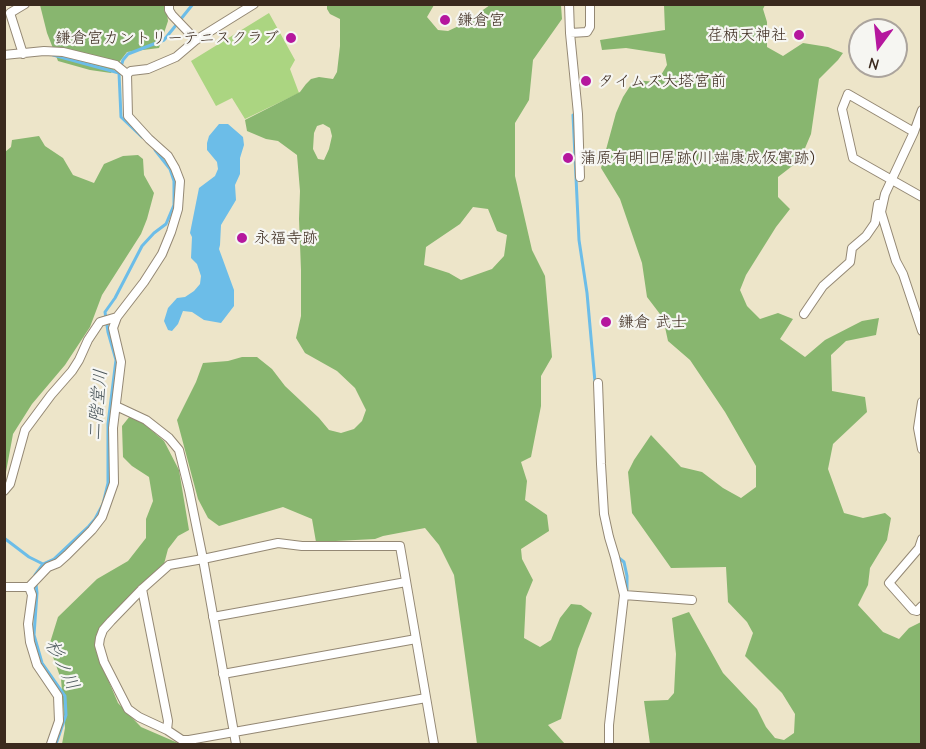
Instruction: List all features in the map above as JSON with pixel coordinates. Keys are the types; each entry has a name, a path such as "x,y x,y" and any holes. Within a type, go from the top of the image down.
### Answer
{"street":[{"path":"23,54 10,13 25,4"},
{"path":"169,4 172,15 196,40"},
{"path":"127,74 130,71 148,69 176,57 196,40 254,4"},
{"path":"569,4 578,114 579,177"},
{"path":"570,33 587,32 590,27 590,4"},
{"path":"4,55 44,51 63,52 116,65 127,74 128,116 168,156 180,181 178,208 162,254 117,317 113,328 121,362 113,428 114,483 102,517 67,555 58,563 48,567 33,582 4,587"},
{"path":"914,132 848,94 842,109 853,158 921,197"},
{"path":"804,314 823,286 850,262 852,248 866,236 875,223 877,204 892,180 921,111"},
{"path":"885,194 881,212 921,331"},
{"path":"4,491 10,484 25,430 72,371 100,322 117,317"},
{"path":"598,383 604,514 624,595 609,724 609,744"},
{"path":"921,402 921,449"},
{"path":"116,406 146,420 169,438 179,450 203,559 236,744"},
{"path":"921,539 919,548 889,583 913,610 917,611 921,606"},
{"path":"426,698 182,740 128,709 107,669 99,645 103,630 142,589 169,565 278,543 302,546 400,546 434,744"},
{"path":"33,582 28,624 30,642 37,665 58,696 59,721 51,744"},
{"path":"213,617 406,582"},
{"path":"142,589 168,721 167,730"},
{"path":"624,595 692,600"},
{"path":"223,674 416,639"}],"green space":[{"path":"40,5 166,5 168,21 159,48 127,52 111,73 58,61 47,33"},
{"path":"327,5 434,5 427,17 438,30 448,31 463,24 490,5 561,5 562,19 533,60 529,100 515,123 515,176 532,250 545,276 552,357 541,376 541,406 531,457 521,462 527,481 525,500 547,515 549,531 521,549 522,559 533,580 526,597 524,638 540,647 551,640 560,618 571,604 581,605 592,613 578,649 561,719 548,725 565,744 477,744 454,575 439,545 425,528 375,539 316,542 312,519 283,507 219,526 208,518 198,499 177,420 203,363 257,357 272,369 285,386 329,430 341,433 354,429 362,421 366,410 355,388 337,371 305,353 296,338 301,316 300,191 297,155 278,141 247,131 245,120 300,92 311,79 319,77 333,79 337,72 340,19 330,14","holes":["323,124 330,128 332,136 324,160 318,159 313,149 314,133 317,126","473,207 488,209 497,231 507,235 504,256 492,269 461,280 449,273 424,265 426,247 460,224"]},
{"path":"664,5 765,5 763,9 767,22 767,47 783,56 803,43 828,47 843,53 819,79 811,134 800,160 778,177 778,197 790,209 746,275 740,290 747,306 760,319 778,313 793,319 780,339 805,357 825,340 862,321 879,318 876,335 846,341 831,355 832,391 865,397 867,412 833,444 828,469 844,513 863,518 885,513 891,518 887,540 870,568 868,585 858,605 883,632 899,639 909,628 921,622 921,744 650,744 644,701 668,700 674,693 676,654 672,618 689,612 723,673 757,709 766,727 775,738 784,740 794,733 795,714 782,693 745,656 753,633 747,622 728,602 726,567 671,568 632,513 628,472 651,435 681,467 702,472 741,498 756,487 756,466 725,412 690,360 668,341 663,318 647,297 642,263 620,199 601,168 616,113 623,97 634,80 657,82 667,65 665,54 626,48 602,50 600,40 665,30"},
{"path":"269,13 295,60 290,69 299,93 245,119 232,98 216,106 191,61"},
{"path":"39,136 45,146 63,158 73,175 94,183 104,164 123,156 138,155 143,159 144,175 154,193 141,234 102,295 90,327 65,365 32,404 13,434 5,475 5,152 11,147 12,140"},
{"path":"130,416 143,423 164,441 179,470 189,530 178,536 168,549 164,564 109,619 99,641 104,670 118,703 141,727 179,744 62,744 65,728 61,679 49,646 58,617 97,579 128,561 146,538 146,519 153,501 149,477 123,457 122,426"}],"water":[{"path":"219,124 228,124 243,137 244,145 240,158 240,174 235,185 236,200 221,225 219,249 234,290 234,306 221,323 204,320 192,312 183,311 178,324 172,331 168,330 164,321 168,308 177,298 185,297 200,284 201,276 197,264 191,258 192,237 190,233 199,188 215,176 218,169 217,162 207,150 207,143 209,136"}],"waterway":[{"name":"二階堂川","path":"142,137 121,117 119,73 123,60 128,54 164,40 193,4"},
{"name":"二階堂川","path":"53,55 119,73"},
{"path":"573,115 579,240 587,293 595,382"},
{"name":"二階堂川","path":"56,744 66,715 65,696 42,663 34,635 37,593 35,575 43,564 54,559 89,526 103,504 108,483 108,424 116,360 105,312 115,298 142,246 166,224 174,205 174,181 170,169 155,150"},
{"name":"二階堂川","path":"4,538 29,557 43,564"},
{"path":"619,558 624,562 627,592"}],"place":[{"name":"鎌倉宮","path":"445,20"},
{"name":"荏柄天神社","path":"799,35"},
{"name":"鎌倉宮カントリーテニスクラブ","path":"291,38"},
{"name":"タイムズ大塔宮前","path":"586,81"},
{"name":"蒲原有明旧居跡(川端康成仮寓跡)","path":"568,158"},
{"name":"永福寺跡","path":"242,238"},
{"name":"鎌倉 武士","path":"606,322"}],"water label":[{"name":"杉ノ川","path":"62,665"}]}
